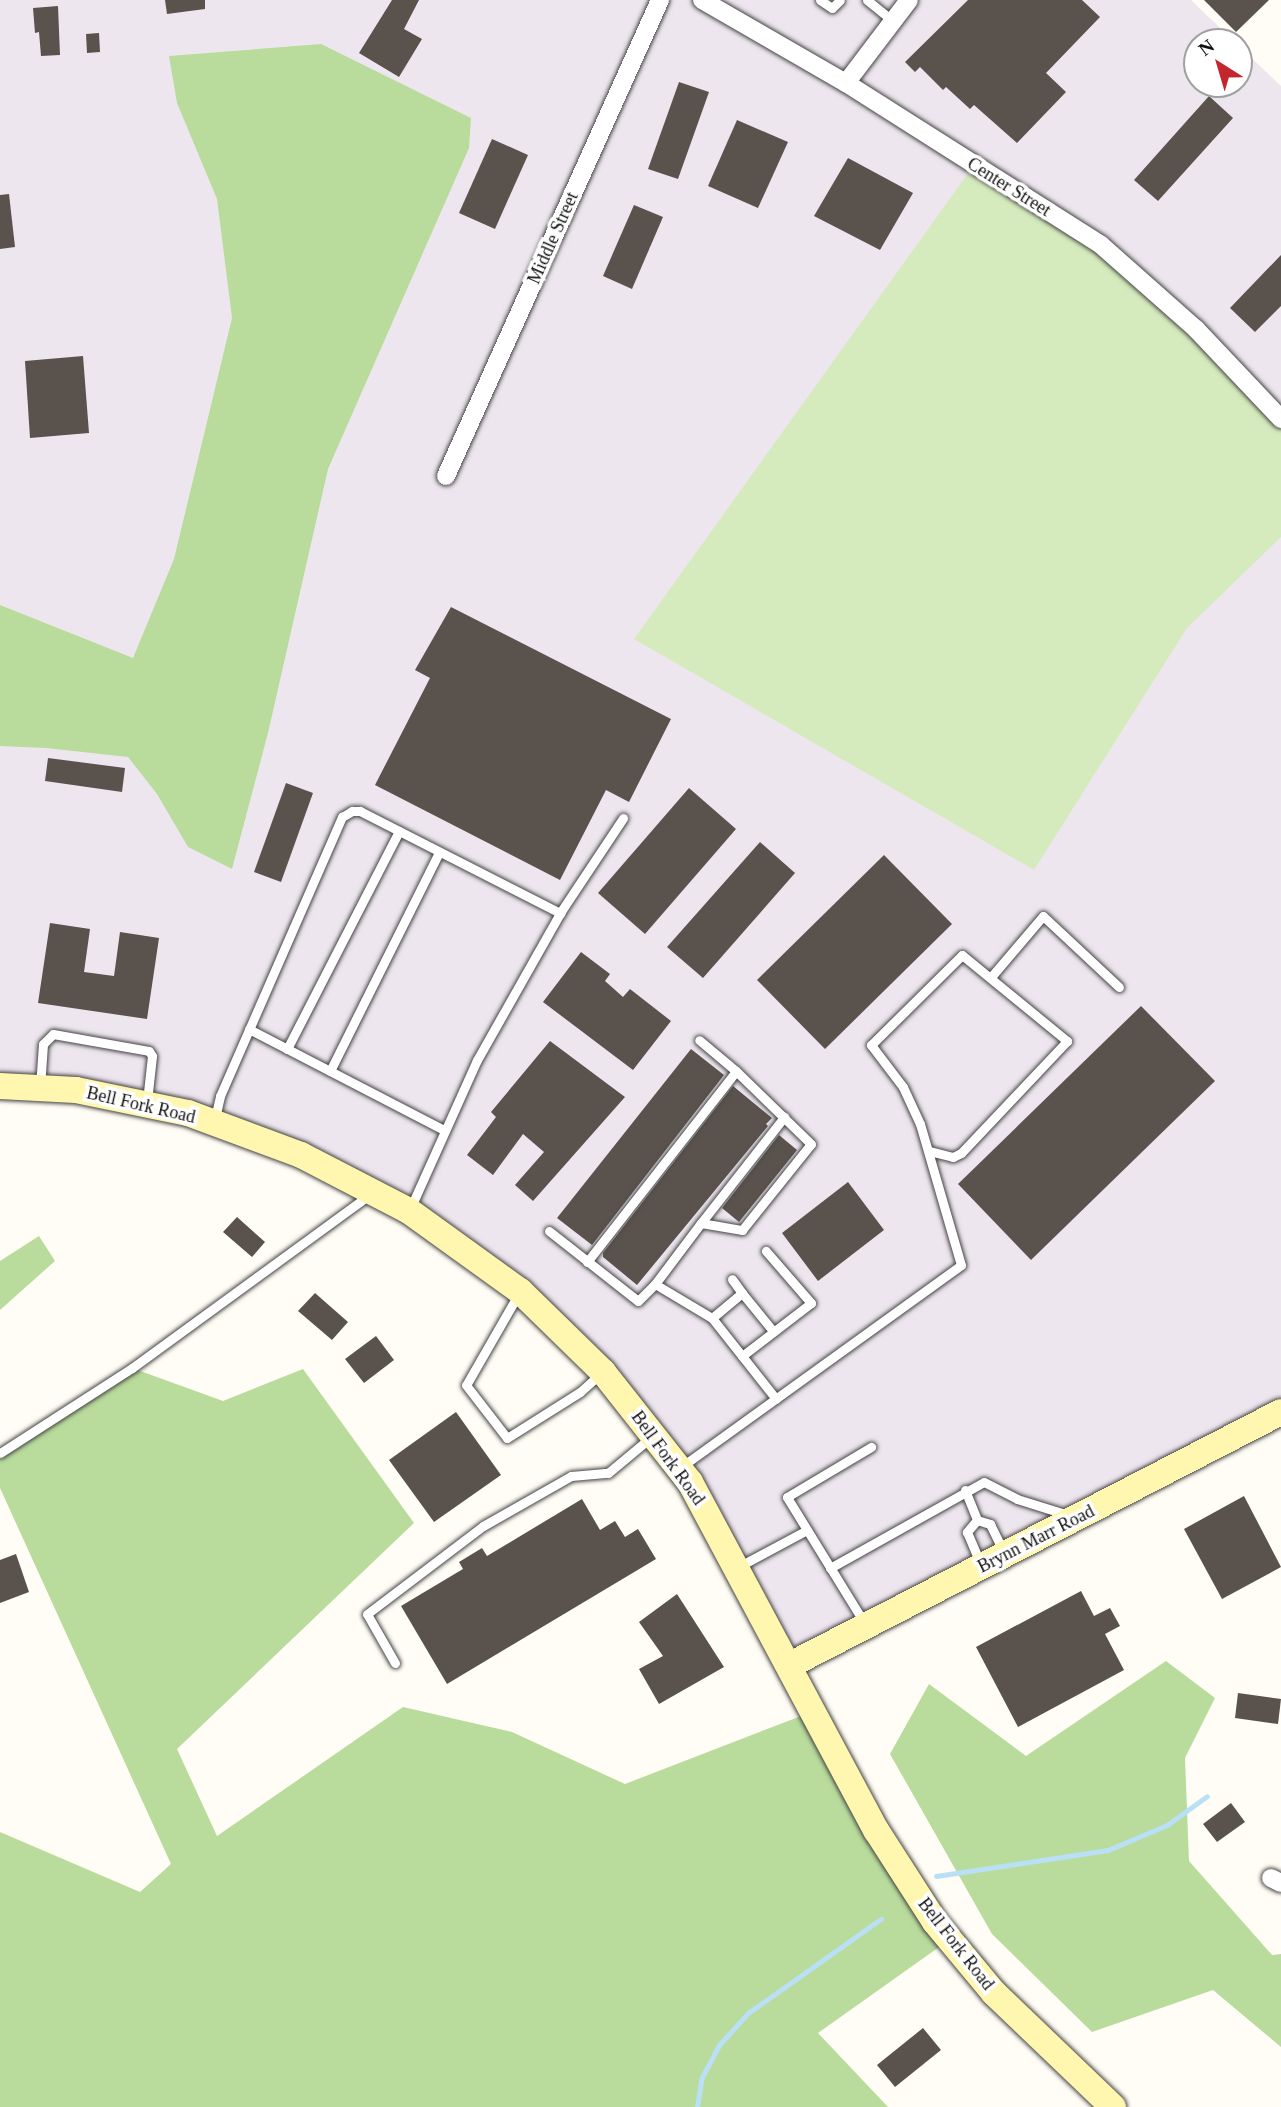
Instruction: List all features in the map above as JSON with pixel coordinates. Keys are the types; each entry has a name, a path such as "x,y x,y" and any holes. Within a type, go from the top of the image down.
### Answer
{"main road":[{"name":"Bell Fork Road","path":"0,1086 76,1090 188,1113 301,1155 409,1211 520,1291 603,1371 680,1468 790,1665 876,1830 935,1922 994,1993 1113,2107"},
{"name":"Brynn Marr Road","path":"790,1665 1281,1412"}],"street":[{"name":"Middle Street","path":"446,477 660,0"},
{"name":"Center Street","path":"702,0 846,83 1101,245 1196,329 1281,419"},
{"path":"846,83 909,0"}],"lane":[{"path":"820,0 832,8 840,0"},
{"path":"867,0 893,21"},
{"path":"214,1123 220,1096 342,817 352,811 360,811 560,913"},
{"path":"409,1211 477,1060 560,913 623,818"},
{"path":"287,1049 399,831"},
{"path":"330,1071 439,852"},
{"path":"991,977 1043,916 1119,987"},
{"path":"680,1468 961,1265 929,1151 903,1087 871,1045 962,955 1067,1041 961,1153 953,1157 929,1151"},
{"path":"249,1029 444,1130"},
{"path":"40,1088 43,1044 53,1034 149,1051 152,1056 146,1105"},
{"path":"699,1040 736,1071 810,1144 742,1230 701,1223"},
{"path":"587,1262 736,1071"},
{"path":"549,1231 638,1301 655,1284 784,1117"},
{"path":"0,1453 132,1368 374,1192"},
{"path":"742,1356 811,1303 766,1251"},
{"path":"732,1279 773,1331"},
{"path":"655,1284 712,1318 776,1399"},
{"path":"520,1291 466,1385 507,1438 580,1392 603,1371"},
{"path":"712,1318 742,1293"},
{"path":"395,1663 367,1614 483,1527 571,1476 608,1473 654,1434"},
{"path":"866,1627 787,1497 871,1447"},
{"path":"830,1568 965,1490 984,1482 1017,1499 1077,1517"},
{"path":"965,1490 977,1520"},
{"path":"977,1520 967,1532 993,1560"},
{"path":"977,1520 990,1524 993,1560"},
{"path":"737,1568 807,1530"}],"shaded area":[{"path":"0,0 1191,0 1220,28 1183,28 1183,98 1253,98 1253,59 1281,86 1281,1412 790,1665 690,1482 603,1372 409,1211 188,1113 0,1086"}],"green space":[{"path":"321,44 471,118 469,148 328,469 268,733 232,869 188,847 157,794 128,757 0,746 0,605 133,658 174,559 232,318 217,199 177,103 169,56"},
{"path":"974,165 1101,245 1281,419 1281,537 1187,628 1034,870 634,639"},
{"path":"39,1236 55,1261 0,1310 0,1261"},
{"path":"132,1368 223,1401 303,1369 414,1523 177,1749 217,1836 403,1707 512,1732 625,1784 814,1711 949,1940 818,2033 888,2107 0,2107 0,1832 140,1892 171,1864 0,1488 0,1453"},
{"path":"1166,1661 1215,1698 1185,1758 1189,1861 1272,1955 1281,1954 1281,2047 1213,1990 1092,2032 992,1934 890,1754 929,1684 1026,1756"}],"building":[{"path":"165,0 205,0 205,9 167,14"},
{"path":"392,0 419,0 404,29 422,39 399,77 359,53"},
{"path":"968,0 1082,0 1100,17 1046,73 1066,92 1017,143 974,105 970,109 946,87 943,90 920,67 915,72 905,62"},
{"path":"1204,0 1269,0 1240,28 1232,28"},
{"path":"58,6 60,55 41,56 39,32 35,33 33,8"},
{"path":"99,33 100,52 87,53 86,34"},
{"path":"679,82 709,92 678,179 648,169"},
{"path":"1207,98 1211,98 1233,118 1158,201 1134,180"},
{"path":"737,120 788,142 758,208 708,186"},
{"path":"492,139 528,155 495,229 459,213"},
{"path":"848,158 913,193 880,250 814,216"},
{"path":"9,194 15,247 0,249 0,195"},
{"path":"634,205 663,217 632,289 603,276"},
{"path":"1281,255 1281,306 1255,332 1230,308"},
{"path":"83,356 89,433 30,438 25,361"},
{"path":"451,607 671,719 629,802 606,790 560,880 375,785 430,678 415,670"},
{"path":"48,758 125,768 122,792 45,781"},
{"path":"286,783 313,793 281,882 254,872"},
{"path":"689,788 736,829 645,934 598,893"},
{"path":"760,842 795,873 703,978 667,947"},
{"path":"884,855 952,924 825,1049 757,980"},
{"path":"50,923 90,929 84,972 114,976 120,932 159,938 147,1019 38,1003"},
{"path":"581,952 610,974 605,981 623,997 630,989 671,1021 633,1070 543,1002"},
{"path":"1141,1006 1215,1081 1031,1260 958,1184"},
{"path":"550,1041 625,1097 533,1201 515,1185 544,1152 523,1134 493,1175 467,1155 496,1117 491,1112"},
{"path":"691,1049 724,1075 592,1245 557,1218"},
{"path":"733,1086 772,1118 637,1285 603,1257 603,1253"},
{"path":"779,1135 797,1150 739,1222 722,1208"},
{"path":"848,1182 884,1230 818,1281 782,1233"},
{"path":"237,1217 265,1242 252,1257 223,1232"},
{"path":"315,1293 348,1322 332,1340 298,1311"},
{"path":"376,1336 394,1360 364,1383 345,1359"},
{"path":"456,1412 501,1475 434,1522 389,1460"},
{"path":"1244,1496 1281,1567 1222,1599 1184,1529"},
{"path":"582,1499 600,1530 615,1521 625,1537 638,1529 656,1559 447,1684 401,1606 463,1569 459,1562 482,1548 487,1556"},
{"path":"16,1554 29,1592 0,1603 0,1560"},
{"path":"1081,1591 1094,1616 1110,1608 1120,1626 1105,1634 1124,1670 1018,1727 976,1647"},
{"path":"677,1594 724,1667 659,1704 639,1669 663,1656 639,1622"},
{"path":"1238,1693 1281,1699 1278,1724 1235,1718"},
{"path":"1231,1803 1245,1822 1217,1842 1203,1824"},
{"path":"923,2028 941,2050 895,2087 877,2065"}],"waterway":[{"path":"936,1876 1108,1850 1167,1825 1207,1796"},
{"path":"697,2107 702,2077 719,2045 748,2013 881,1919"}]}
